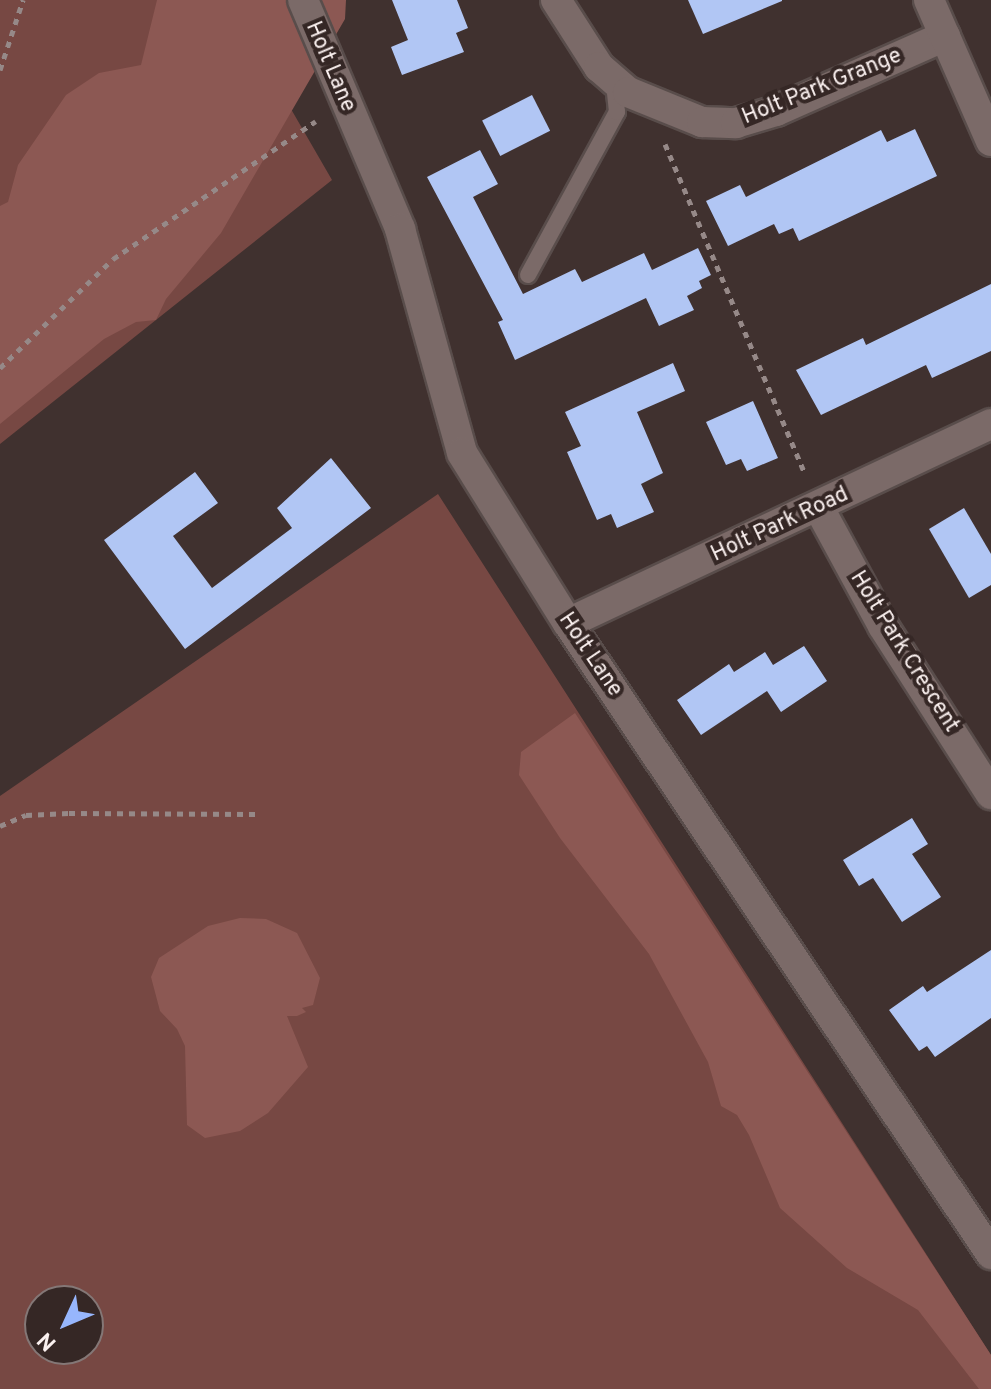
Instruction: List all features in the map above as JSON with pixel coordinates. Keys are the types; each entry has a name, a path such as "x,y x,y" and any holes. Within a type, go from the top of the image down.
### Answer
{"street":[{"name":"Holt Lane","path":"303,0 400,229 462,453 568,623 991,1254"},
{"name":"Holt Park Grange","path":"556,0 578,39 613,79 666,111 702,122 736,123 776,111 945,36"},
{"path":"929,0 991,141"},
{"name":"Holt Park Road","path":"568,623 819,508 991,424"},
{"name":"Holt Park Crescent","path":"819,508 883,626 991,794"}],"lane":[{"path":"528,275 617,112 613,79"}],"path":[{"path":"0,70 23,0"},
{"path":"0,368 113,259 344,100"},
{"path":"664,141 819,508"},
{"path":"0,826 26,815 255,814"}],"shaded area":[{"path":"0,0 258,0 280,90 332,180 0,444"},
{"path":"157,0 346,0 345,19 221,233 166,299 156,320 136,322 104,339 0,424 0,206 8,202 18,165 66,95 99,73 141,65"},
{"path":"438,494 991,1355 991,1389 0,1389 0,796"},
{"path":"575,713 991,1355 991,1389 979,1389 918,1310 847,1268 780,1208 749,1135 737,1115 721,1106 708,1062 649,954 560,838 519,775 521,752"},
{"path":"240,918 266,919 297,933 320,978 313,1005 302,1008 306,1012 297,1016 287,1016 308,1067 268,1113 240,1131 205,1138 187,1125 185,1046 177,1029 160,1011 151,977 159,958 208,926"}],"building":[{"path":"392,0 457,0 468,28 456,33 464,52 402,75 391,47 408,40"},
{"path":"688,0 782,0 782,1 703,34"},
{"path":"532,95 550,131 500,156 482,120"},
{"path":"915,129 937,176 799,241 793,228 779,234 774,224 728,246 706,201 740,185 746,197 881,130 887,142"},
{"path":"480,150 498,184 473,197 523,294 575,269 582,282 644,253 652,270 698,248 711,275 699,281 702,288 687,296 694,310 659,326 646,298 515,360 498,322 503,320 427,177"},
{"path":"991,284 991,351 932,378 926,365 821,415 796,370 863,338 866,345"},
{"path":"673,363 685,391 637,412 663,473 641,484 654,512 617,528 611,514 597,520 567,452 581,446 565,412"},
{"path":"753,401 778,458 747,471 741,459 726,465 706,422"},
{"path":"331,458 371,508 185,649 104,540 195,472 218,503 173,536 212,588 292,528 277,508"},
{"path":"964,508 991,554 991,585 969,598 929,529"},
{"path":"804,646 827,681 781,712 767,691 701,735 677,700 729,664 734,672 765,652 773,665"},
{"path":"912,818 928,844 912,854 941,897 902,922 873,878 859,886 843,860"},
{"path":"991,950 991,1018 935,1057 927,1046 919,1051 889,1010 923,986 927,992"}]}
